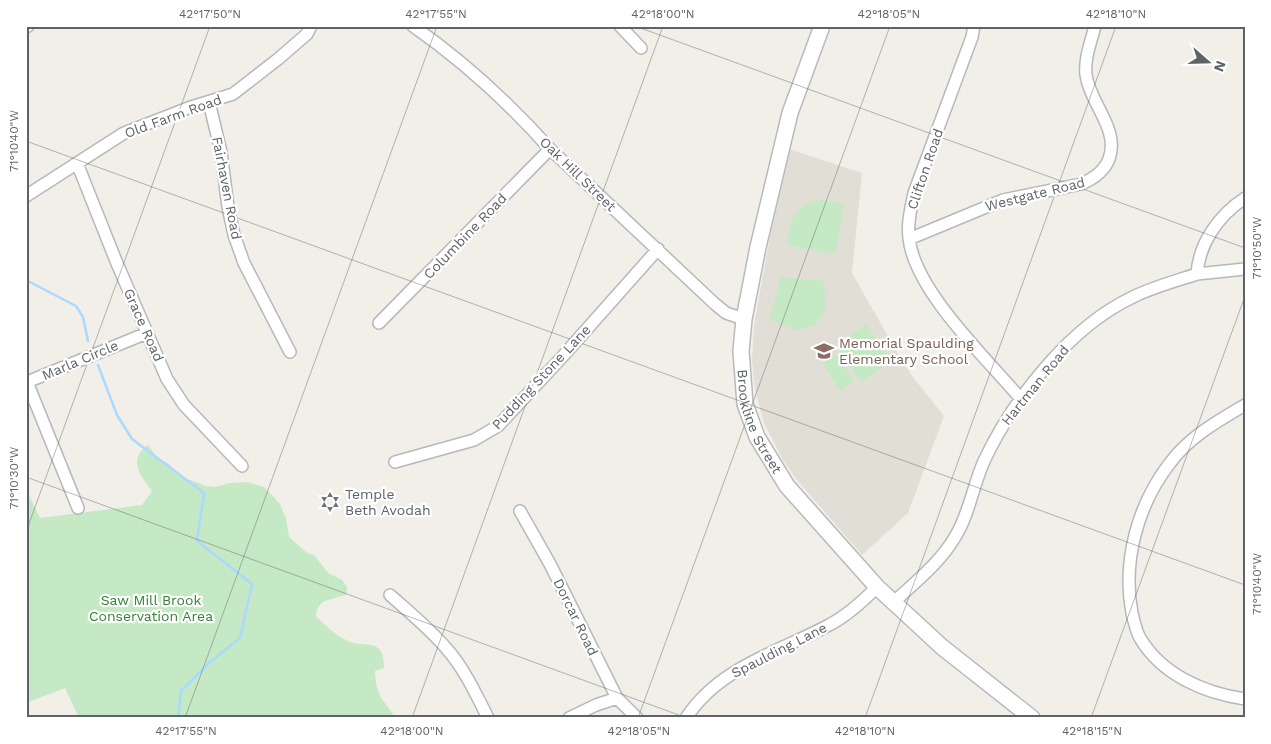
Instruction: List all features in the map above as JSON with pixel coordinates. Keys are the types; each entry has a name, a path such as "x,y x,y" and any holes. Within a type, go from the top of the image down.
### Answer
{"main road":[{"name":"Brookline Street","path":"822,26 790,113 758,246 744,319 741,351 745,404 757,437 787,486 877,587 942,647 1032,718"}],"street":[{"name":"Old Farm Road","path":"26,196 124,133 233,94 254,79 306,34 311,26"},
{"name":"Oak Hill Street","path":"413,26 462,64 715,304 726,313 744,319"},
{"path":"620,26 640,48"},
{"name":"Clifton Road","path":"974,26 914,193 909,220 909,239 914,262 924,283 1021,399"},
{"name":"Westgate Road","path":"909,239 1002,200 1081,184 1094,179 1102,169 1111,151 1112,141 1107,125 1089,89 1086,74 1087,58 1095,26"},
{"name":"Fairhaven Road","path":"209,102 221,152 234,235 244,263 290,352"},
{"name":"Columbine Road","path":"380,323 550,149"},
{"name":"Grace Road","path":"77,163 116,261 168,379 184,405 242,466"},
{"path":"1197,274 1198,261 1210,234 1223,217 1245,198"},
{"name":"Pudding Stone Lane","path":"395,462 474,440 498,426 658,249"},
{"name":"Hartman Road","path":"893,603 939,559 955,538 965,518 971,495 984,462 999,431 1021,399 1063,347 1102,316 1132,297 1197,274 1245,269"},
{"name":"Marla Circle","path":"78,508 27,382 147,333"},
{"path":"1245,405 1190,441 1170,463 1154,489 1139,521 1129,560 1129,596 1139,636 1150,653 1164,666 1183,680 1202,688 1245,699"},
{"name":"Dorcar Road","path":"520,512 550,564 617,698 638,718"},
{"name":"Spaulding Lane","path":"686,718 696,702 728,675 757,659 830,625 851,611 877,587"},
{"path":"390,595 423,624 447,650 474,690 488,718"},
{"path":"569,718 596,705 617,698"}],"shaded area":[{"name":"Memorial Spaulding Elementary School","path":"789,149 862,173 852,273 912,376 944,416 908,513 862,555 797,480 783,460 764,423 755,390 752,360 754,326 770,236"}],"green space":[{"path":"818,199 844,204 835,254 787,245 791,222 794,216 802,207"},
{"path":"781,277 824,281 826,310 816,324 798,330 770,320"},
{"path":"866,324 890,362 861,382 836,347"},
{"path":"836,354 854,381 841,391 822,364"},
{"name":"Saw Mill Brook Conservation Area","path":"148,445 159,460 166,462 185,478 206,486 215,487 230,483 247,482 264,487 280,504 286,519 289,537 307,553 314,555 328,573 342,580 347,587 346,595 322,603 319,606 316,617 344,639 373,646 381,651 384,668 375,671 378,692 396,718 79,718 65,688 26,703 26,489 40,518 142,505 152,491 140,474 137,462 138,456"}],"waterway":[{"path":"26,280 76,306 83,317 88,341"},
{"path":"98,365 117,415 132,439 204,493 197,541 252,584 240,638 209,663 181,691 178,718"}],"place":[{"name":"Memorial Spaulding Elementary School","path":"824,351"},
{"name":"Temple Beth Avodah","path":"330,502"}]}
